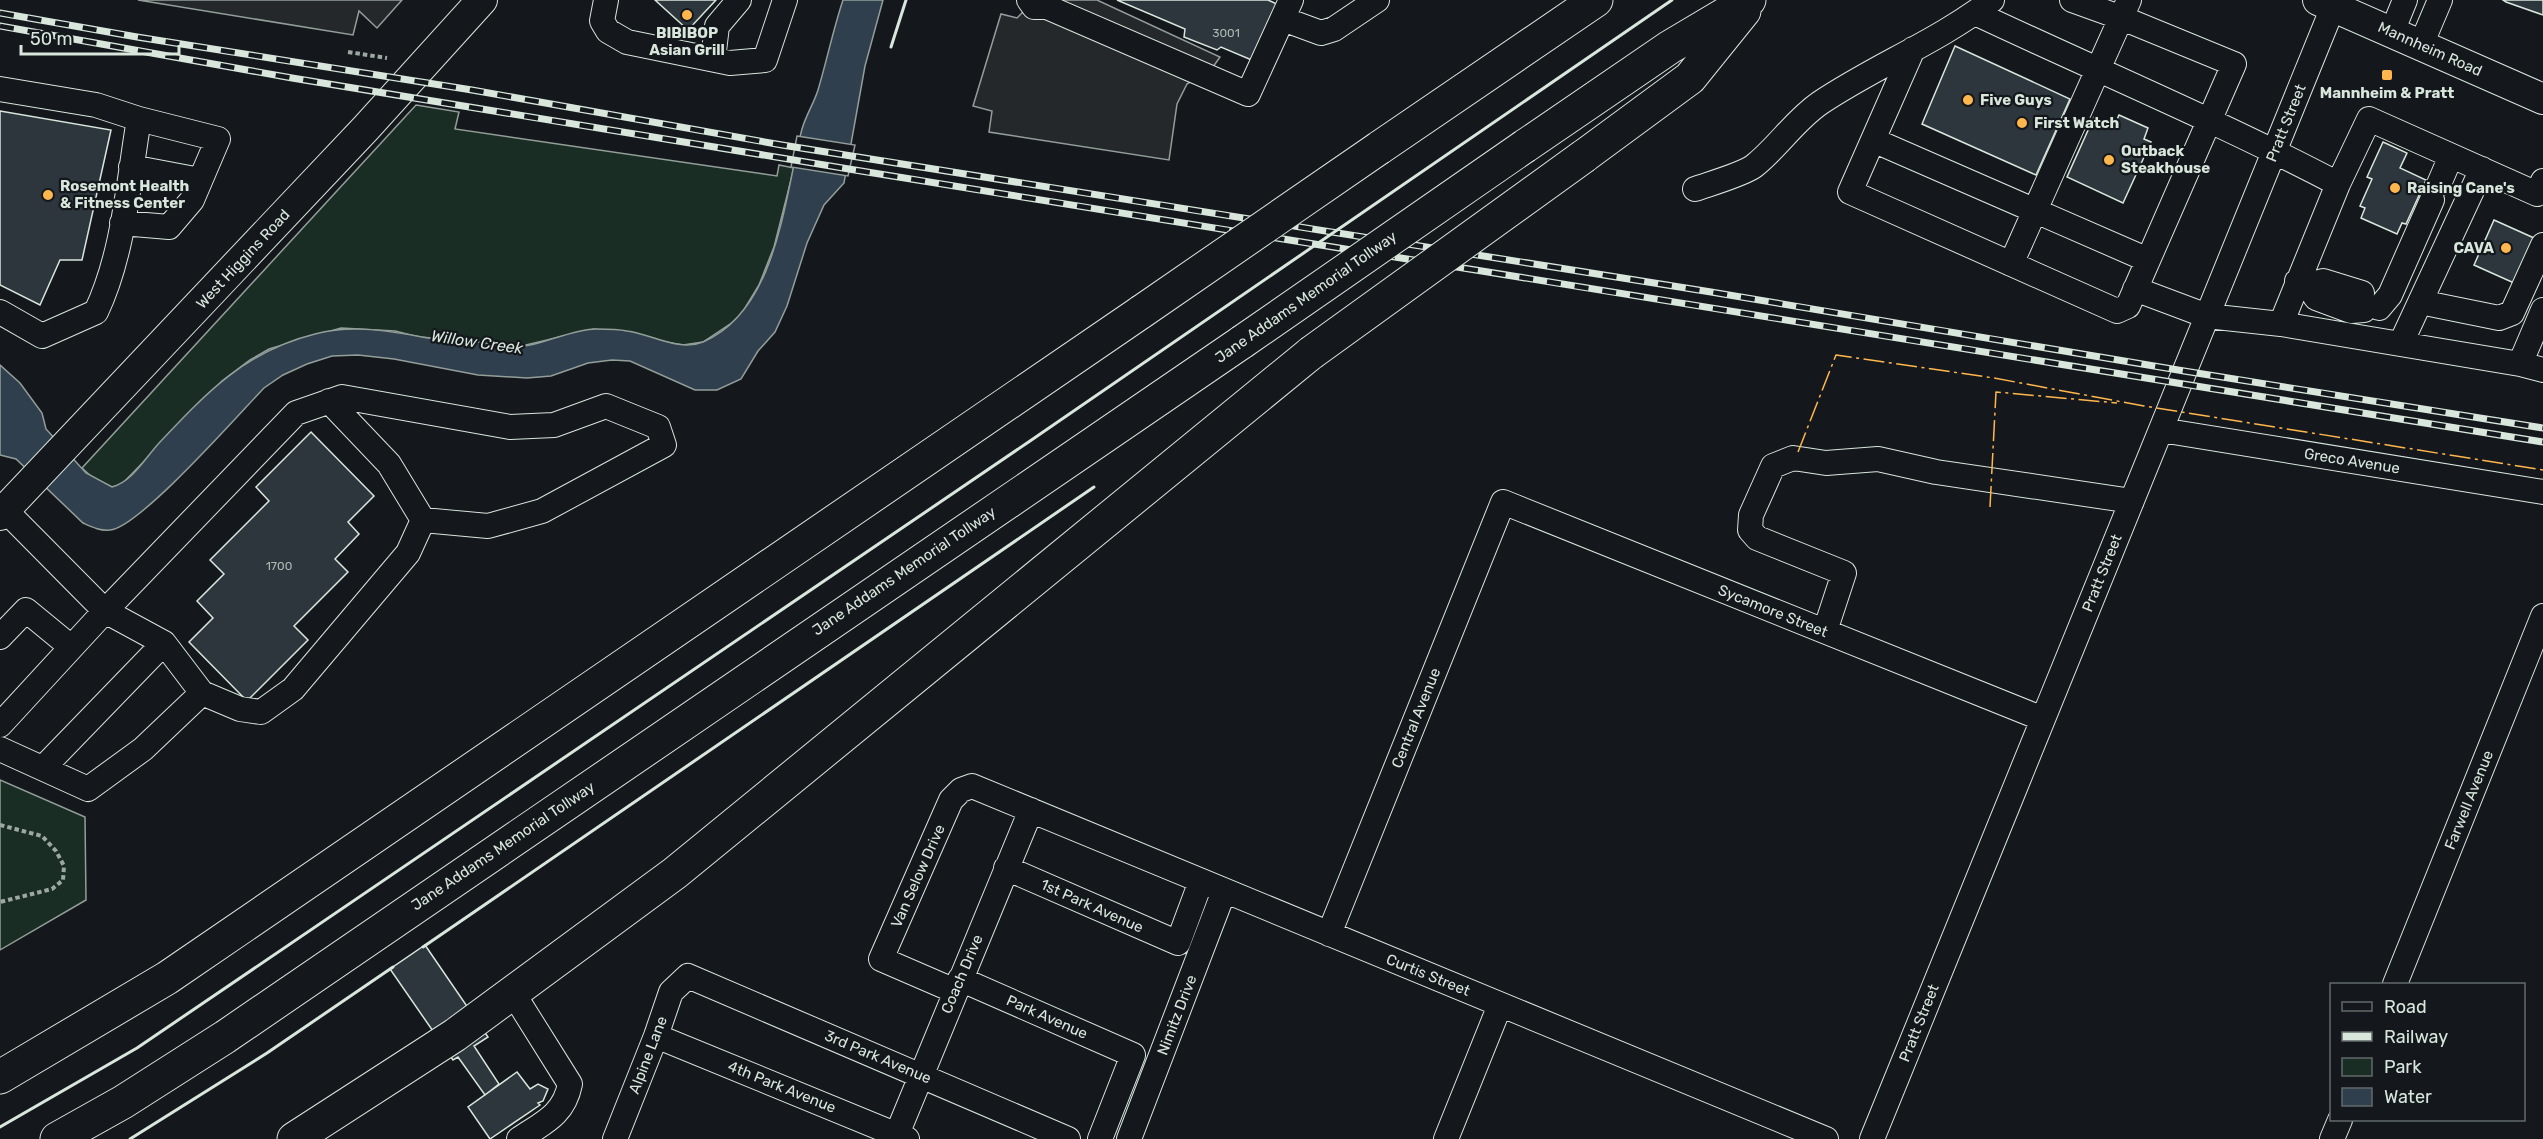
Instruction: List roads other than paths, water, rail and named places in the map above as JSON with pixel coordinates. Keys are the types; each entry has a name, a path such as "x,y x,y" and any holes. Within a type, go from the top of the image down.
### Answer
{"highway":[{"path":"0,1077 167,978 1596,0"},
{"name":"Jane Addams Memorial Tollway","path":"57,1139 123,1102 225,1037 1670,47 1749,0"},
{"path":"294,1139 455,1035 675,873 1311,353 1690,78 1754,0"}],"main road":[{"name":"West Higgins Road","path":"3,512 366,128 482,0"},
{"name":"Mannheim Road","path":"2325,3 2543,99"}],"street":[{"path":"606,0 602,21 613,36 627,42 730,63 765,60 785,0"},
{"path":"713,59 717,26 740,0"},
{"path":"1029,0 1034,7 1047,7 1248,94 1287,10 1321,33 1334,29 1377,0"},
{"path":"1912,49 1850,192 2117,311 2128,306 2234,64 2125,9 2072,0"},
{"path":"2392,32 2405,0"},
{"path":"2421,45 2440,0"},
{"name":"Pratt Street","path":"1872,1139 2274,151 2325,3"},
{"path":"1695,189 1753,167 1792,126 1818,104 1983,7 2098,71 2210,120 2338,184"},
{"path":"2011,264 2125,9"},
{"path":"0,89 96,105 139,119 218,139 192,200 169,226 122,223"},
{"path":"0,312 42,336 96,312 108,285 122,223 139,119"},
{"path":"2281,324 2302,283 2338,184 2369,119 2481,169 2541,191"},
{"path":"1873,140 2148,260"},
{"path":"2302,283 2324,281 2375,300 2436,192 2451,156"},
{"path":"131,167 200,180"},
{"path":"2401,343 2481,169"},
{"path":"2420,302 2499,318 2512,313 2543,245"},
{"path":"2135,289 2207,316 2281,324 2401,343 2543,370"},
{"path":"2520,364 2543,310"},
{"path":"0,725 105,611 296,413 342,397 510,427 554,425 606,406 658,427 664,445 542,511 488,526 423,520"},
{"path":"329,401 389,464 423,520"},
{"name":"Greco Avenue","path":"2161,430 2543,492"},
{"path":"1825,631 1844,573 1756,538 1750,530 1751,516 1773,466 1793,458 1826,463 1878,459 1935,472 2132,501"},
{"name":"Sycamore Street","path":"1503,502 2043,719"},
{"name":"Central Avenue","path":"1329,934 1503,502"},
{"path":"3,512 105,611 164,643 202,693 240,709 261,712 293,689 408,553 423,520"},
{"path":"0,637 26,610 72,647"},
{"name":"Farwell Avenue","path":"2395,983 2543,616"},
{"path":"43,768 164,643"},
{"path":"0,749 88,789 143,749 202,693"},
{"name":"Van Selow Drive","path":"957,985 881,959 956,793 972,786 1031,810"},
{"name":"Curtis Street","path":"1031,810 1826,1139"},
{"name":"Coach Drive","path":"900,1138 921,1075 1031,810"},
{"name":"1st Park Avenue","path":"1006,868 1178,943 1201,880"},
{"name":"Nimitz Drive","path":"1130,1139 1224,891"},
{"name":"Alpine Lane","path":"617,1138 671,992 688,976"},
{"name":"3rd Park Avenue","path":"688,976 1068,1139"},
{"name":"Park Avenue","path":"957,985 1133,1055 1100,1139"},
{"path":"513,993 570,1084 567,1098 557,1114 519,1139"},
{"path":"1446,1139 1500,1005"},
{"name":"4th Park Avenue","path":"656,1036 900,1138"},
{"path":"2332,1139 2339,1121"}],"water":[{"path":"843,0 883,0 865,66 844,183 824,205 807,243 787,306 775,332 758,351 741,379 717,390 695,390 630,361 612,360 588,363 551,376 527,378 478,375 394,359 358,355 332,356 283,375 264,388 165,491 143,511 110,530 83,523 16,459 0,455 0,365 20,383 42,413 46,429 86,473 112,487 126,480 194,406 229,376 268,351 290,341 315,334 366,329 520,347 575,332 608,329 636,333 675,344 694,345 703,342 728,326 748,305 763,278 783,218 802,129 818,90"}],"railway":[{"path":"0,13 472,90 782,145 1711,292 2543,428"},
{"path":"0,26 292,78 2543,442"}],"place":[{"name":"BIBIBOP Asian Grill","path":"687,15"},
{"name":"Mannheim & Pratt","path":"2387,75"},
{"name":"Five Guys","path":"1968,100"},
{"name":"First Watch","path":"2022,123"},
{"name":"Outback Steakhouse","path":"2109,160"},
{"name":"Raising Cane's","path":"2395,188"},
{"name":"Rosemont Health & Fitness Center","path":"48,195"},
{"name":"CAVA","path":"2506,248"}],"water label":[{"name":"Willow Creek","path":"477,342"}]}
